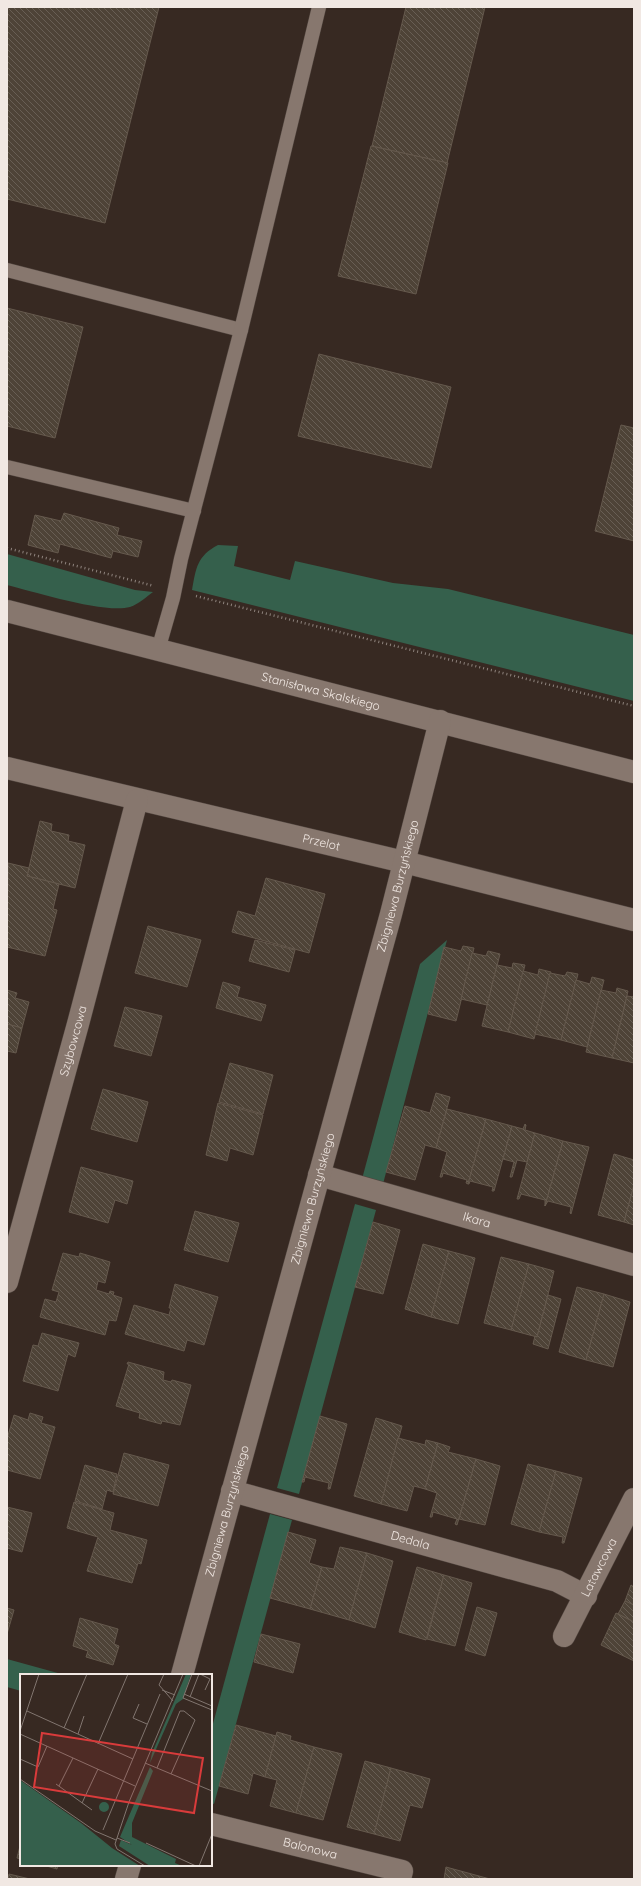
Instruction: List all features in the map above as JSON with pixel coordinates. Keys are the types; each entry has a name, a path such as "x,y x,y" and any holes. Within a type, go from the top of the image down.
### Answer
{"street":[{"name":"Stanisława Skalskiego","path":"7,611 634,772"},
{"name":"Zbigniewa Burzyńskiego","path":"182,1674 404,862 440,721"},
{"name":"Przelot","path":"7,768 404,862 634,920"},
{"name":"Szybowcowa","path":"7,1282 15,1222 78,1024 137,800"},
{"name":"Ikara","path":"319,1175 634,1265"},
{"name":"Dedala","path":"232,1491 557,1581 586,1596"},
{"name":"Latawcowa","path":"564,1636 586,1596 634,1499"},
{"name":"Balonowa","path":"212,1824 402,1871 400,1879"},
{"path":"126,1879 130,1866"}],"lane":[{"path":"158,650 175,591 181,559 240,330 320,7"},
{"path":"7,270 240,330"},
{"path":"7,467 194,511"}],"path":[{"path":"7,548 634,706"}],"green space":[{"path":"218,545 238,546 234,566 290,580 295,561 393,583 448,589 634,635 634,701 192,590 196,569 199,563 211,549"},
{"path":"7,554 135,590 153,592 133,606 119,608 104,608 52,597 7,585"},
{"path":"447,940 383,1184 362,1179 420,964"},
{"path":"355,1204 376,1210 299,1494 277,1488"},
{"path":"270,1514 292,1520 214,1804 212,1803 212,1727"},
{"path":"7,1659 61,1674 20,1674 20,1691 7,1687"}],"building":[{"path":"7,7 159,7 105,223 7,199"},
{"path":"406,7 485,7 447,163 372,146"},
{"path":"371,146 448,163 416,294 338,276"},
{"path":"7,308 83,327 55,438 7,426"},
{"path":"319,354 451,387 431,468 298,436"},
{"path":"621,425 634,428 634,541 595,531"},
{"path":"64,513 119,528 117,535 142,541 138,557 113,551 111,558 60,544 58,553 28,545 35,515 61,521"},
{"path":"40,821 52,824 51,831 69,835 68,841 85,845 75,888 27,876"},
{"path":"8,863 29,868 27,876 59,884 53,909 57,910 45,956 7,947"},
{"path":"266,878 325,894 309,953 232,932 238,911 255,916"},
{"path":"148,926 201,940 187,987 135,973"},
{"path":"255,940 295,950 289,972 249,961"},
{"path":"463,946 474,948 456,1021 428,1014 444,947 461,951"},
{"path":"488,951 500,954 487,1005 461,999 472,953 486,956"},
{"path":"513,963 525,965 508,1032 482,1026 497,965 512,968"},
{"path":"539,969 551,972 534,1039 508,1032 523,971 538,975"},
{"path":"567,972 578,974 561,1040 535,1034 550,973 565,976"},
{"path":"592,977 604,980 587,1047 561,1040 576,980 590,984"},
{"path":"223,982 240,987 237,997 266,1005 261,1021 216,1008"},
{"path":"617,988 628,991 612,1058 586,1052 601,990 616,993"},
{"path":"7,990 17,993 15,998 29,1002 22,1028 7,1024"},
{"path":"627,996 634,997 634,1063 612,1058"},
{"path":"125,1007 162,1016 151,1056 114,1046"},
{"path":"7,1024 22,1028 16,1053 7,1051"},
{"path":"230,1063 273,1075 263,1114 219,1102"},
{"path":"103,1089 148,1102 137,1142 91,1129"},
{"path":"436,1093 450,1097 436,1148 425,1145 415,1180 386,1172 405,1106 430,1113"},
{"path":"218,1103 263,1115 253,1155 230,1148 227,1161 206,1155"},
{"path":"447,1109 486,1119 468,1184 466,1183 467,1180 443,1173 442,1177 440,1177 447,1152 436,1148"},
{"path":"486,1119 512,1126 494,1191 492,1191 493,1187 470,1181 468,1184"},
{"path":"525,1124 525,1130 535,1133 527,1162 517,1160 512,1177 510,1177 514,1162 503,1159 512,1126 523,1129"},
{"path":"535,1133 563,1141 545,1206 545,1200 521,1194 519,1199 517,1199"},
{"path":"563,1141 589,1147 571,1214 571,1207 548,1201 545,1206"},
{"path":"614,1154 634,1160 634,1185 624,1222 598,1215"},
{"path":"81,1167 133,1181 127,1204 115,1200 108,1223 69,1212"},
{"path":"634,1185 634,1225 624,1222"},
{"path":"195,1211 239,1223 228,1262 184,1250"},
{"path":"373,1222 400,1230 383,1294 355,1287"},
{"path":"423,1244 449,1251 431,1317 405,1309"},
{"path":"449,1251 475,1258 458,1324 431,1317"},
{"path":"63,1253 79,1257 80,1253 110,1262 105,1283 98,1281 96,1290 109,1294 110,1291 114,1292 113,1295 122,1298 116,1321 109,1320 105,1335 40,1317 45,1299 56,1302 59,1292 52,1290"},
{"path":"501,1257 529,1264 511,1330 484,1323"},
{"path":"529,1264 554,1271 537,1337 511,1330"},
{"path":"175,1284 218,1297 204,1345 187,1340 184,1351 125,1334 134,1305 169,1315 171,1308 169,1308"},
{"path":"577,1287 604,1294 586,1360 559,1352"},
{"path":"604,1294 630,1302 613,1367 586,1360"},
{"path":"548,1295 561,1299 548,1349 533,1344 535,1336 537,1337"},
{"path":"42,1333 79,1343 75,1357 68,1354 58,1391 23,1381 33,1345 38,1346"},
{"path":"128,1362 164,1372 163,1380 171,1382 172,1380 191,1385 180,1425 162,1421 161,1424 139,1418 140,1413 116,1406 129,1364 127,1364"},
{"path":"30,1413 43,1417 41,1423 55,1427 40,1479 7,1470 7,1439 14,1415 28,1420"},
{"path":"320,1416 347,1424 330,1489 328,1489 329,1483 305,1477 304,1482 302,1482"},
{"path":"376,1418 402,1426 381,1504 354,1496"},
{"path":"398,1438 425,1445 426,1440 438,1443 425,1489 414,1486 407,1511 381,1504"},
{"path":"438,1443 450,1447 448,1452 476,1459 457,1525 455,1524 457,1519 433,1512 432,1517 430,1517 437,1493 425,1489"},
{"path":"124,1453 169,1465 158,1506 113,1494"},
{"path":"476,1459 500,1466 485,1525 459,1519"},
{"path":"528,1464 556,1471 539,1532 511,1524"},
{"path":"85,1465 117,1474 113,1492 107,1490 102,1509 75,1501"},
{"path":"556,1471 582,1478 564,1543 562,1543 563,1537 539,1532"},
{"path":"74,1502 114,1513 110,1530 147,1540 141,1564 138,1563 132,1583 87,1571 98,1537 67,1528"},
{"path":"7,1507 32,1513 22,1552 7,1548"},
{"path":"288,1532 316,1540 309,1563 322,1567 310,1609 270,1598"},
{"path":"340,1547 367,1553 349,1620 310,1609 322,1567 334,1569"},
{"path":"367,1553 393,1561 375,1628 349,1620"},
{"path":"417,1567 444,1575 426,1640 399,1632"},
{"path":"444,1575 472,1583 455,1646 427,1639"},
{"path":"631,1585 634,1587 634,1605 625,1601"},
{"path":"625,1601 634,1605 634,1622 618,1614"},
{"path":"477,1607 497,1613 485,1656 465,1650"},
{"path":"7,1608 14,1610 7,1634"},
{"path":"616,1613 634,1622 634,1661 601,1645"},
{"path":"80,1618 118,1629 114,1644 119,1646 113,1665 86,1657 88,1651 73,1646"},
{"path":"261,1634 300,1644 293,1673 254,1662"},
{"path":"236,1725 276,1736 265,1777 253,1773 248,1794 219,1786"},
{"path":"277,1732 291,1736 290,1740 314,1747 296,1813 270,1806 277,1780 265,1777"},
{"path":"314,1747 342,1754 323,1820 296,1813"},
{"path":"365,1761 391,1768 374,1834 347,1827"},
{"path":"391,1768 430,1779 422,1808 410,1805 400,1841 374,1834"},
{"path":"20,1846 20,1859 17,1858"},
{"path":"46,1866 58,1866 57,1869"},
{"path":"446,1867 490,1879 444,1879"},
{"path":"9,1874 30,1879 8,1879"}]}
